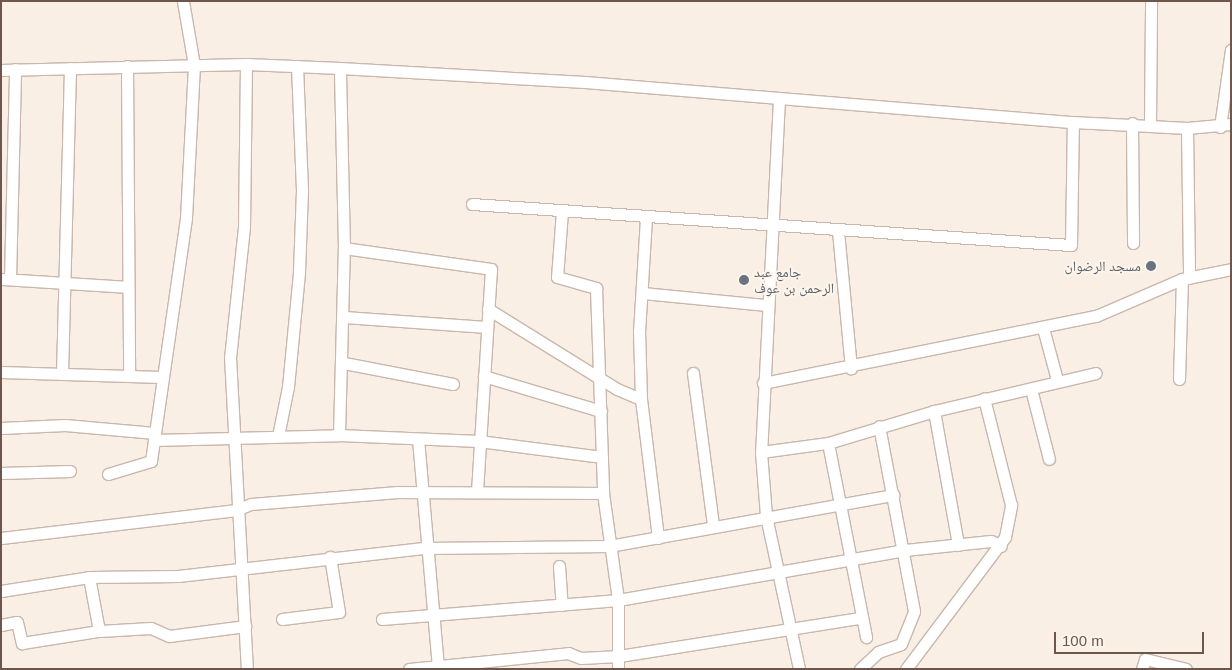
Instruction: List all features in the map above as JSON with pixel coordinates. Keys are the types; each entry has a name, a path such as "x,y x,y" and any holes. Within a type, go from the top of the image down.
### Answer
{"street":[{"path":"108,474 151,461 155,436 161,377 186,218 194,65 183,1"},
{"path":"1150,124 1151,1"},
{"path":"1,70 246,64 340,68 1073,122 1132,123 1187,128 1226,126 1231,50"},
{"path":"246,64 244,227 230,357 240,508 247,669"},
{"path":"127,66 129,376"},
{"path":"278,436 288,387 300,272 302,190 297,66"},
{"path":"62,374 70,68"},
{"path":"339,435 344,363 344,248 340,68"},
{"path":"15,70 6,279 128,287"},
{"path":"779,99 775,228 766,305 761,452 766,516 799,669"},
{"path":"472,204 775,228 1071,245 1073,122"},
{"path":"1132,123 1133,243"},
{"path":"1179,379 1185,279 1187,128"},
{"path":"562,211 557,277 596,288 603,494 618,600 618,669"},
{"path":"646,218 641,399 658,538"},
{"path":"838,231 851,368"},
{"path":"344,248 491,269 477,490"},
{"path":"763,383 851,368 1096,316 1185,279 1231,269"},
{"path":"643,293 766,305"},
{"path":"488,309 641,399"},
{"path":"344,317 487,327"},
{"path":"1044,328 1057,380"},
{"path":"344,363 453,384"},
{"path":"1,372 161,377"},
{"path":"693,373 712,525"},
{"path":"761,452 828,443 879,426 934,411 984,398 1030,389 1057,380 1096,373"},
{"path":"484,376 601,411"},
{"path":"1030,389 1049,459"},
{"path":"906,669 1001,546 1010,505 984,398"},
{"path":"934,411 958,545"},
{"path":"1,428 66,425 155,436 339,435 479,440 602,457"},
{"path":"860,669 878,652 901,644 914,612 905,550 879,426"},
{"path":"418,438 419,491 438,667"},
{"path":"828,443 837,506 860,618 866,637"},
{"path":"1,473 70,472"},
{"path":"1,538 240,508 419,491 477,490 603,494"},
{"path":"1,590 89,577 178,576 330,557 425,548 610,546 658,538 712,525 837,506 893,495"},
{"path":"382,619 432,617 618,600 849,562 905,550 991,541 1001,546"},
{"path":"282,619 339,612 330,557"},
{"path":"560,566 562,605"},
{"path":"89,577 99,631"},
{"path":"409,669 568,654 581,658 618,656 791,627 860,618"},
{"path":"1,625 17,622 22,643 99,631 151,628 169,636 245,626"},
{"path":"1142,669 1145,659 1186,669"}],"place":[{"name":"مسجد الرضوان","path":"1151,266"},
{"name":"جامع عبد الرحمن بن عوف","path":"744,280"}]}
